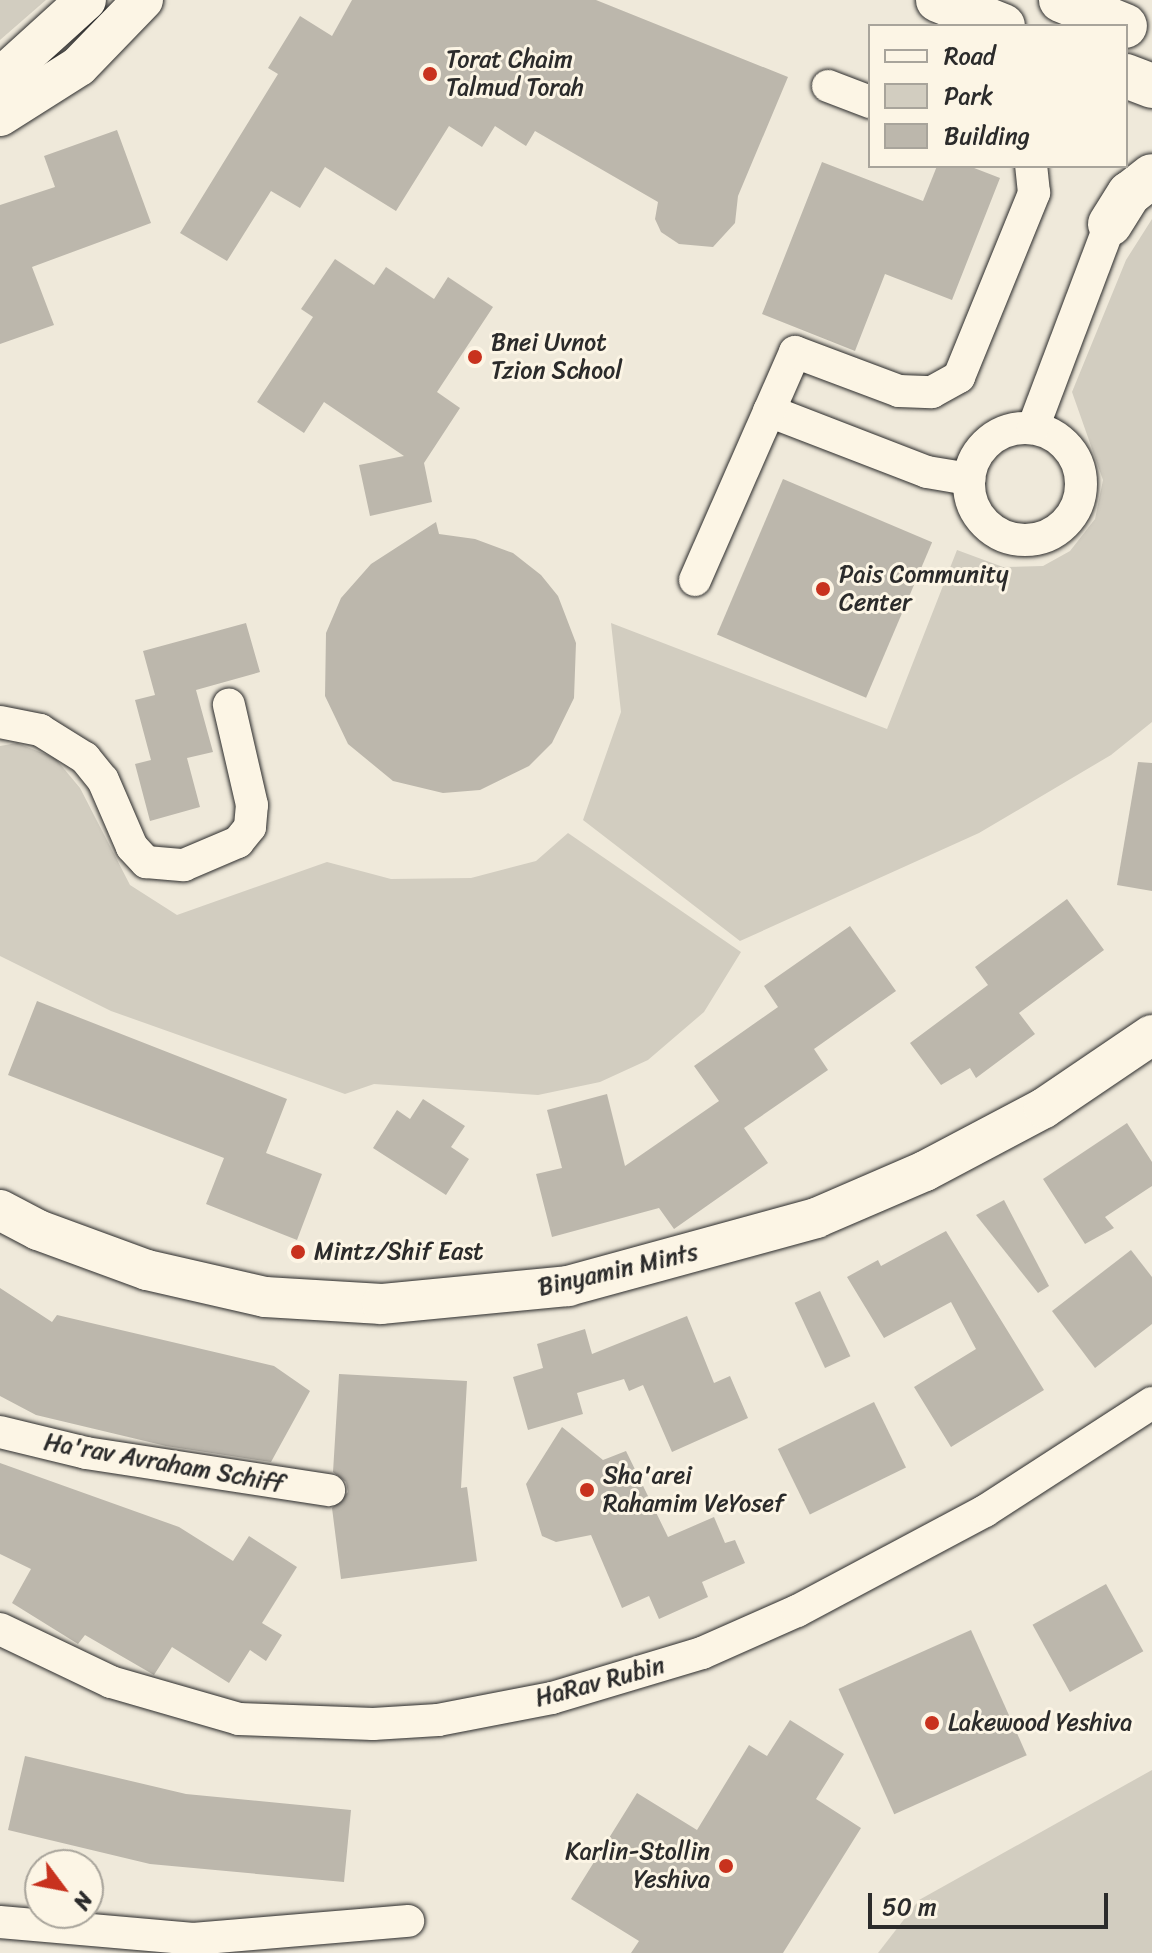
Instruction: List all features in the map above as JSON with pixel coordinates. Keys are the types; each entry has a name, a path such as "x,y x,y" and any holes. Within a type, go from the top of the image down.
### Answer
{"main road":[{"path":"938,0 997,24"},
{"path":"1061,0 1121,24"},
{"path":"1128,27 1152,37"},
{"path":"1128,77 1152,86"},
{"path":"1110,224 1111,168"},
{"path":"1110,224 1129,194 1152,176"}],"street":[{"path":"0,78 86,0"},
{"path":"0,116 79,66 143,0"},
{"path":"828,86 868,101"},
{"path":"695,580 795,352 899,391 932,392 959,377 1034,193 1031,168"},
{"path":"1033,428 1110,224"},
{"path":"769,411 927,472 969,479"},
{"path":"1033,428 1066,445 1081,481 1070,518 1048,536 1009,539 991,530 973,508 969,479 978,452 1000,433 1033,428"},
{"path":"0,722 40,730 85,758 103,780 132,847 146,862 184,865 238,842 250,827 252,805 229,705"},
{"name":"Binyamin Mints","path":"0,1210 38,1230 147,1270 265,1297 382,1304 568,1286 816,1218 925,1171 1044,1108 1152,1035"},
{"name":"HaRav Rubin","path":"0,1629 50,1657 111,1682 239,1719 373,1724 438,1720 524,1703 687,1658 797,1611 985,1511 1152,1403"},
{"name":"Ha'rav Avraham Schiff","path":"0,1432 86,1453 329,1490"},
{"path":"0,1922 193,1939 408,1921"}],"green space":[{"path":"0,0 46,0 0,40"},
{"path":"1152,219 1152,722 1111,755 979,833 740,941 583,820 621,712 611,623 887,729 957,550 1003,567 1043,566 1070,551 1095,519 1103,480 1072,392 1126,260"},
{"path":"17,743 55,758 80,788 130,885 177,915 327,862 391,879 471,878 536,861 568,833 741,952 704,1012 648,1060 600,1082 538,1095 374,1084 345,1094 111,1011 0,956 0,746"},
{"path":"1152,1770 1152,1953 878,1953 919,1900"}],"building":[{"path":"352,0 596,0 788,77 738,196 735,223 713,247 679,244 661,232 655,219 658,202 535,131 526,146 495,126 482,147 449,126 396,211 325,167 300,208 271,191 227,261 180,233 278,74 268,68 300,16 332,36"},
{"path":"117,130 151,223 32,267 54,325 0,344 0,205 55,187 44,156"},
{"path":"822,162 923,201 936,168 974,168 1000,178 952,300 885,274 855,351 762,314"},
{"path":"335,259 374,285 386,267 434,299 448,277 493,307 437,392 460,408 424,463 432,502 370,516 359,465 404,456 324,402 304,433 257,402 313,317 301,309"},
{"name":"Pais Community Center","path":"783,479 932,542 866,698 717,635"},
{"path":"436,522 439,534 475,539 513,553 541,575 558,596 576,643 574,698 552,743 529,766 480,790 443,793 393,781 348,744 325,696 326,633 341,598 371,564"},
{"path":"246,623 260,672 196,690 213,752 187,758 200,807 150,821 135,764 151,760 135,700 155,695 143,651"},
{"path":"1138,762 1152,763 1152,891 1117,885"},
{"path":"1067,899 1104,950 1019,1013 1035,1034 976,1078 970,1068 941,1085 910,1043 988,985 975,967"},
{"path":"850,926 896,991 814,1049 828,1070 744,1128 768,1163 674,1229 659,1208 552,1237 536,1174 562,1168 547,1110 607,1094 625,1166 719,1101 694,1066 778,1007 764,986"},
{"path":"37,1001 287,1099 266,1153 322,1174 297,1240 206,1204 224,1158 8,1075"},
{"path":"423,1099 465,1126 451,1147 469,1159 446,1195 373,1148 397,1110 410,1119"},
{"path":"1127,1123 1152,1162 1152,1186 1105,1217 1114,1228 1085,1244 1043,1179"},
{"path":"1004,1200 1049,1286 1038,1293 976,1215"},
{"path":"946,1231 1044,1390 951,1447 914,1387 976,1349 951,1302 884,1338 847,1277 878,1260 881,1266"},
{"path":"1131,1250 1152,1277 1152,1324 1095,1368 1052,1311"},
{"path":"0,1288 52,1322 57,1315 274,1366 310,1391 271,1462 166,1446 36,1415 0,1396"},
{"path":"820,1291 850,1356 825,1368 795,1303"},
{"path":"687,1316 714,1383 730,1376 748,1418 672,1452 643,1385 629,1391 624,1379 577,1393 583,1414 528,1430 513,1377 543,1368 537,1344 585,1329 592,1354"},
{"path":"339,1374 467,1381 461,1488 467,1487 477,1561 341,1579 332,1508 348,1492 346,1482 333,1472"},
{"path":"874,1402 906,1468 810,1515 778,1449"},
{"path":"562,1427 603,1460 626,1451 668,1537 714,1517 725,1543 735,1540 745,1563 702,1582 708,1597 659,1619 649,1596 622,1608 591,1535 556,1542 542,1536 526,1484"},
{"path":"0,1463 179,1527 233,1561 249,1536 297,1567 262,1623 282,1635 266,1661 250,1650 229,1683 172,1647 154,1675 85,1635 78,1644 12,1603 31,1569 0,1554"},
{"path":"1106,1584 1143,1651 1070,1692 1033,1625"},
{"name":"Lakewood Yeshiva","path":"971,1630 1027,1755 894,1814 839,1689"},
{"path":"790,1720 844,1754 816,1799 861,1828 783,1953 631,1953 639,1941 571,1899 637,1793 697,1830 749,1745 767,1756"},
{"path":"25,1756 186,1794 351,1810 344,1882 150,1864 104,1853 104,1849 87,1849 8,1830"}],"place":[{"name":"Torat Chaim Talmud Torah","path":"430,74"},
{"name":"Bnei Uvnot Tzion School","path":"475,357"},
{"name":"Pais Community Center","path":"823,589"},
{"name":"Mintz/Shif East","path":"298,1252"},
{"name":"Sha'arei Rahamim VeYosef","path":"587,1490"},
{"name":"Lakewood Yeshiva","path":"932,1723"},
{"name":"Karlin-Stollin Yeshiva","path":"726,1866"}]}
